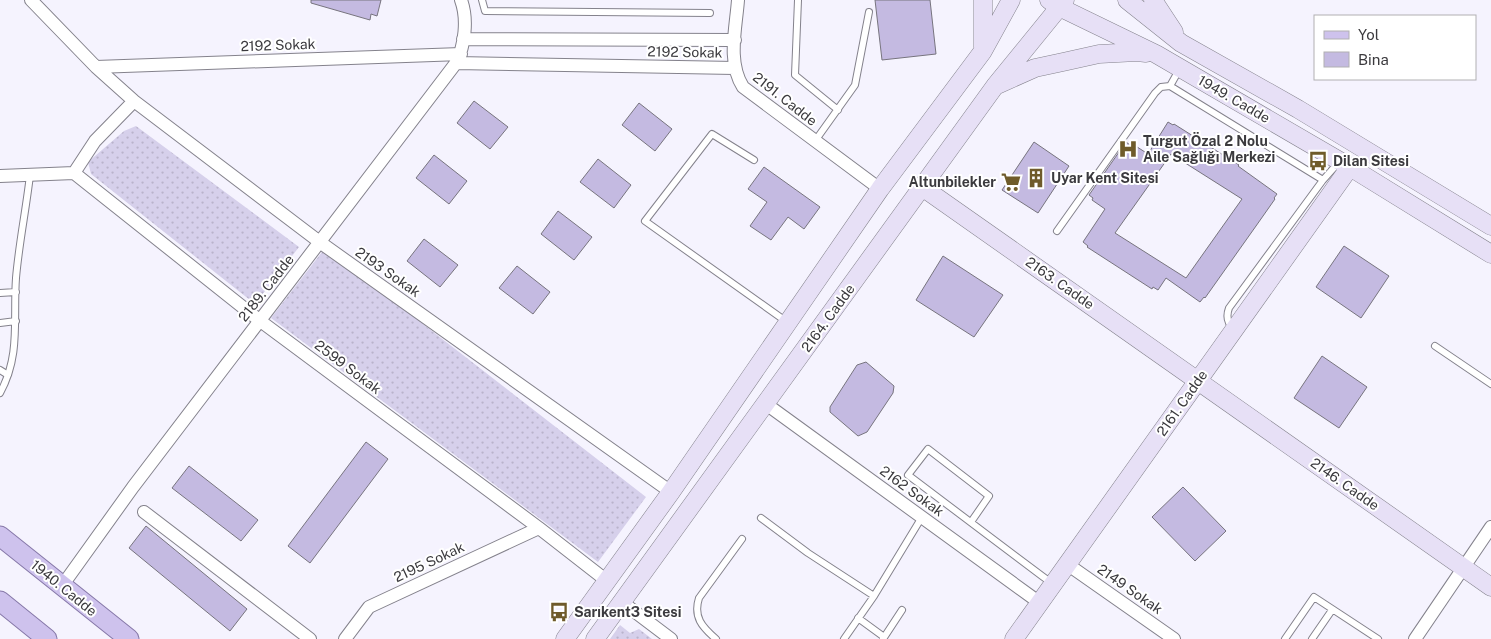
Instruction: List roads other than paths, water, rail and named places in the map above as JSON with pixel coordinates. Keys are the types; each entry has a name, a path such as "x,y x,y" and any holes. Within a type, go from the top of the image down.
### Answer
{"main road":[{"name":"1940. Cadde","path":"0,536 129,639"},
{"path":"0,601 47,639"}],"street":[{"name":"2193 Sokak","path":"31,0 96,67 134,100 320,243 671,492"},
{"name":"2189. Cadde","path":"62,586 259,320 320,243 458,58 463,39 464,9 461,0"},
{"name":"2191. Cadde","path":"738,0 735,68 737,78 743,87 880,189"},
{"path":"983,0 983,51"},
{"path":"565,639 671,492 880,189 983,51 1011,0"},
{"name":"1949. Cadde","path":"1127,0 1182,43 1298,109 1491,226"},
{"path":"1153,0 1182,43"},
{"name":"1949. Cadde","path":"1058,2 1156,54 1345,164 1491,254"},
{"name":"2164. Cadde","path":"595,639 922,186 1058,2"},
{"name":"2192 Sokak","path":"463,39 735,40"},
{"path":"995,86 1035,68 1099,54 1137,52 1156,54"},
{"name":"2192 Sokak","path":"96,67 458,58 735,68"},
{"path":"0,176 74,173 95,141 134,100"},
{"name":"2161. Cadde","path":"1014,639 1234,330 1345,164"},
{"name":"2599 Sokak","path":"74,173 259,320 539,528 607,581"},
{"name":"2163. Cadde","path":"922,186 1198,380"},
{"name":"2146. Cadde","path":"1198,380 1491,587"},
{"name":"2162 Sokak","path":"766,404 1040,603"},
{"path":"144,512 310,639"},
{"path":"1416,639 1491,527"},
{"name":"2195 Sokak","path":"345,639 369,607 539,528"},
{"name":"2149 Sokak","path":"1068,564 1174,639"},
{"path":"622,602 671,639"}],"lane":[{"path":"482,0 485,12 710,13"},
{"path":"798,0 794,75 838,110"},
{"path":"815,141 855,85 869,12"},
{"path":"1170,86 1180,68"},
{"path":"1057,231 1154,93 1161,87 1170,86 1323,180"},
{"path":"754,160 712,134 645,221 788,323"},
{"path":"1234,330 1227,318 1229,308 1323,180 1345,164"},
{"path":"0,393 8,375 15,343 16,292 20,242 30,176"},
{"path":"0,293 16,292"},
{"path":"0,323 16,321"},
{"path":"1435,346 1491,384"},
{"path":"0,370 8,375"},
{"path":"971,522 989,496 928,449 908,475 1053,584"},
{"path":"844,639 874,596 922,517"},
{"path":"761,518 808,553 874,596"},
{"path":"716,639 700,623 697,604 699,598 742,539"},
{"path":"1285,639 1314,597 1378,639"},
{"path":"858,618 884,638 902,610"},
{"path":"1312,639 1332,610"}],"place":[{"name":"Turgut Özal 2 Nolu Aile Sağlığı Merkezi","path":"1128,149"},
{"name":"Dilan Sitesi","path":"1318,161"},
{"name":"Uyar Kent Sitesi","path":"1036,178"},
{"name":"Altunbilekler","path":"1011,182"},
{"name":"Sarıkent3 Sitesi","path":"559,612"}]}
